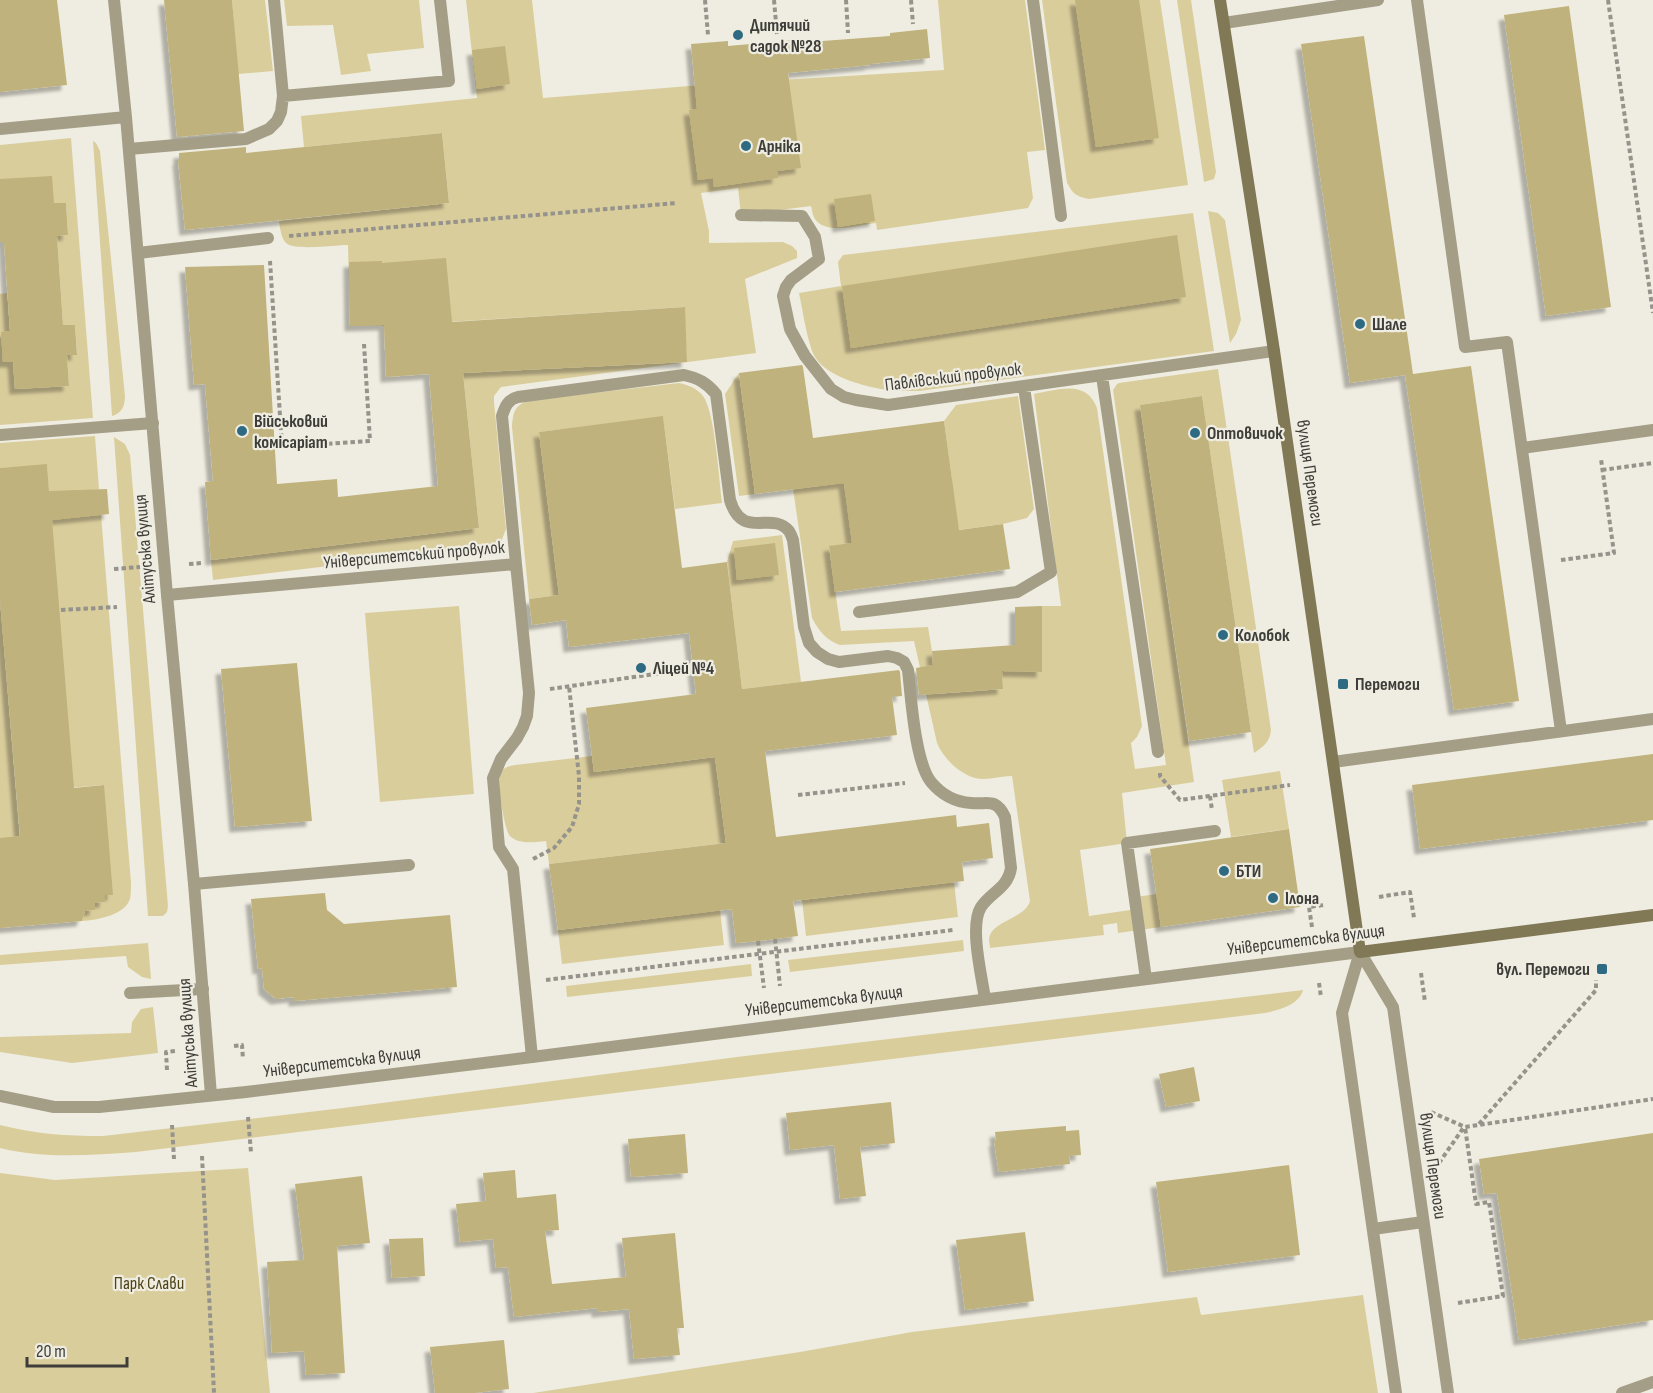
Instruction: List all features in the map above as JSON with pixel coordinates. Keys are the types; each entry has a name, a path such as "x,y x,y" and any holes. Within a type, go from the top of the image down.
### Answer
{"main road":[{"name":"вулиця Перемоги","path":"1220,0 1275,351 1360,952"},
{"name":"Університетська вулиця","path":"1360,952 1653,915"}],"street":[{"name":"Алітуська вулиця","path":"114,0 211,1095"},
{"path":"129,150 246,138 269,129 278,121 283,96 274,0"},
{"path":"283,96 449,81 440,0"},
{"path":"1033,0 1061,216"},
{"path":"1224,23 1378,0"},
{"path":"1417,0 1465,347 1507,342 1561,731"},
{"path":"0,129 126,117"},
{"name":"Павлівський провулок","path":"741,215 802,216 816,237 819,259 791,280 783,296 790,329 805,356 831,389 844,397 888,405 1275,351"},
{"path":"138,254 268,238"},
{"path":"516,564 502,416 507,403 518,397 684,375 697,378 709,386 716,394 733,510 738,516 755,524 773,522 782,526 789,531 794,540 804,627 809,643 817,652 839,662 888,656 904,662 908,670 921,759 930,780 945,795 973,803 987,801 1002,810 1005,817 1010,875 1006,883 980,909 975,927 985,999"},
{"path":"1102,376 1158,752"},
{"path":"859,612 1017,592 1052,572 1024,387"},
{"path":"0,435 153,423"},
{"path":"1522,448 1653,430"},
{"name":"Університетський провулок","path":"167,595 516,564 529,693 527,716 517,738 501,759 493,778 499,847 513,868 532,1057"},
{"path":"1333,762 1653,719"},
{"path":"1146,979 1127,843 1215,831"},
{"path":"194,884 409,865"},
{"name":"Університетська вулиця","path":"0,1095 54,1107 99,1107 532,1057 1360,952"},
{"name":"вулиця Перемоги","path":"1360,952 1393,1007 1448,1393"},
{"name":"вулиця Перемоги","path":"1360,952 1342,1013 1396,1393"},
{"path":"130,993 202,988"},
{"path":"1373,1229 1423,1222"},
{"path":"1622,1393 1653,1382"}],"path":[{"path":"705,0 708,35"},
{"path":"774,0 777,34"},
{"path":"846,0 849,33"},
{"path":"911,0 913,24"},
{"path":"1608,0 1653,313"},
{"path":"364,344 370,441 282,447 268,238 677,203"},
{"path":"1538,563 1614,553 1598,437"},
{"path":"1602,470 1653,463"},
{"path":"189,564 202,563"},
{"path":"114,569 140,567"},
{"path":"61,610 117,607"},
{"path":"529,693 676,671"},
{"path":"513,868 554,848 572,827 579,804 579,776 569,686"},
{"path":"1158,752 1160,776 1180,800 1290,785"},
{"path":"798,795 930,780"},
{"path":"1379,897 1410,892 1414,918"},
{"path":"1312,927 1309,907 1324,905"},
{"path":"525,982 975,927"},
{"path":"775,939 780,986"},
{"path":"758,941 764,988"},
{"path":"1421,973 1425,1002"},
{"path":"1478,1124 1596,990 1596,980"},
{"path":"234,1046 243,1045 243,1059"},
{"path":"167,1070 165,1052 176,1051"},
{"path":"1406,1100 1465,1127 1653,1099"},
{"path":"248,1117 251,1152"},
{"path":"172,1125 174,1159"},
{"path":"1419,1191 1465,1127"},
{"path":"1435,1306 1503,1296 1489,1202 1476,1204 1465,1127"},
{"path":"202,1156 214,1393"}],"green space":[{"path":"232,0 265,0 273,71 238,74"},
{"path":"284,0 419,0 424,48 367,54 371,71 341,75 333,25 287,26"},
{"path":"466,0 532,0 543,98 701,85 944,70 938,0 1025,0 1045,150 1027,152 1033,198 1028,208 877,230 876,223 841,228 823,226 817,222 811,206 741,215 738,188 701,193 709,231 709,243 783,242 797,251 797,258 745,279 756,353 501,387 494,396 494,402 506,529 501,542 495,546 213,580 211,560 479,528 463,373 687,362 684,307 384,326 350,326 348,245 297,247 284,241 279,221 449,203 442,133 304,147 301,116 477,98"},
{"path":"1042,0 1160,0 1188,185 1089,199 1078,196 1072,190 1067,183"},
{"path":"1177,0 1191,0 1216,172 1214,179 1204,182"},
{"path":"71,138 93,418 0,425 0,294 7,293 10,331 3,362 13,362 15,389 69,386 67,355 77,354 75,325 63,325 57,236 68,235 66,203 54,203 0,179 0,145"},
{"path":"93,141 100,151 125,396 122,409 112,416"},
{"path":"1208,211 1218,213 1225,220 1241,320 1230,343"},
{"path":"1193,213 1214,351 919,391 886,390 851,381 829,371 812,352 799,293 841,286 838,262 843,255"},
{"path":"1218,369 1271,730 1268,741 1254,753 1202,396 1140,405 1194,782 1122,793 1127,843 1080,850 1089,916 1137,909 1135,897 1157,894 1161,927 1118,933 1117,923 1103,925 1104,935 990,948 991,933 1022,912 1030,901 1012,776 987,779 969,776 944,756 937,743 914,641 840,645 820,631 812,618 793,489 819,486 839,449 846,495 952,480 944,421 956,405 1018,396 1034,509 1027,518 1003,524 829,547 841,631 928,627 935,694 1003,689 1000,646 1015,648 1015,671 1042,672 1042,606 1061,606 1034,394 1062,389 1079,390 1086,393 1097,408 1142,726 1131,743 1135,769 1166,765 1113,390 1119,383"},
{"path":"739,373 755,494 739,496 725,394"},
{"path":"679,383 698,391 707,404 711,416 722,503 675,509 663,417 539,432 559,595 529,599 512,427 516,408 533,400"},
{"path":"95,436 99,489 92,490 101,515 131,889 130,899 117,913 82,921 85,911 95,910 95,903 105,902 105,895 112,895 103,785 69,788 47,465 0,468 0,443"},
{"path":"114,437 125,444 130,455 168,906 163,916 148,916"},
{"path":"782,535 801,682 742,689 727,562 733,541"},
{"path":"0,600 3,634 20,843 0,838"},
{"path":"459,606 474,794 380,802 365,613"},
{"path":"592,756 594,772 715,757 726,843 549,864 546,841 522,842 510,836 505,825 500,796 499,780 504,769 515,765"},
{"path":"1280,771 1289,829 1231,837 1222,780"},
{"path":"954,882 958,917 806,936 802,900"},
{"path":"720,910 724,945 562,964 558,930"},
{"path":"963,940 964,951 790,972 788,960"},
{"path":"148,943 151,979 142,977 128,967 126,956 0,965 0,955"},
{"path":"751,964 752,976 567,997 566,986"},
{"path":"1303,990 1293,1003 1265,1013 136,1152 51,1155 0,1148 0,1125 51,1134 103,1136 343,1108 737,1057"},
{"path":"153,1007 158,1053 72,1063 0,1052 0,1037 131,1033 132,1022 141,1009"},
{"name":"Парк Слави","path":"248,1168 270,1393 0,1393 0,1173 55,1180"},
{"path":"1363,1295 1378,1393 533,1393 800,1352 912,1332 1197,1297 1201,1315"}],"building":[{"path":"0,0 57,0 67,85 0,92"},
{"path":"164,0 232,0 244,131 177,137"},
{"path":"1075,0 1139,0 1159,138 1096,147"},
{"path":"1569,6 1611,307 1546,316 1504,15"},
{"path":"927,29 930,58 788,73 801,168 777,171 778,178 714,187 713,178 698,180 689,110 697,109 691,44 728,41 728,46 795,40 795,43 890,36 890,33"},
{"path":"1364,36 1413,374 1471,366 1519,701 1454,710 1405,375 1350,383 1301,44"},
{"path":"505,46 510,84 477,89 472,50"},
{"path":"442,133 449,203 185,230 179,153 246,147 246,153"},
{"path":"52,176 54,203 66,203 68,235 57,236 63,325 75,325 77,355 67,355 69,386 15,389 13,362 3,362 1,332 10,331 4,242 0,242 0,179"},
{"path":"871,194 875,221 838,227 834,199"},
{"path":"1177,235 1186,297 851,348 842,286"},
{"path":"446,258 452,322 685,307 687,362 463,373 479,528 211,560 205,482 213,481 205,384 194,385 185,267 264,265 277,484 337,479 338,497 438,486 429,374 386,377 384,325 350,326 349,262 382,261 382,263"},
{"path":"802,365 813,438 944,421 959,530 1003,524 1010,569 835,592 829,546 852,543 844,483 755,494 739,373"},
{"path":"1202,396 1251,732 1189,741 1140,405"},
{"path":"663,416 682,568 727,562 742,689 899,670 900,672 902,696 892,697 897,735 765,751 776,837 956,815 957,827 989,823 993,858 962,862 964,881 793,901 798,936 758,941 736,943 732,909 558,930 549,864 726,843 715,757 594,772 586,708 696,694 689,633 569,647 566,620 532,625 529,599 559,595 539,432"},
{"path":"47,464 49,491 107,489 109,514 52,520 74,788 104,785 113,895 105,895 105,902 95,903 95,910 85,911 82,921 0,928 0,838 20,836 0,600 0,468"},
{"path":"775,543 779,575 737,580 734,548"},
{"path":"1042,606 1042,672 1002,671 1003,689 919,695 916,668 933,665 932,651 1015,645 1015,607"},
{"path":"297,663 312,821 235,827 221,669"},
{"path":"1653,754 1653,820 1420,849 1412,785"},
{"name":"БТИ","path":"1289,829 1300,907 1161,927 1150,849"},
{"path":"325,893 327,910 344,924 450,915 457,987 294,1001 294,997 276,999 264,989 262,968 258,969 251,899"},
{"path":"1194,1067 1200,1101 1166,1107 1159,1074"},
{"path":"891,1102 895,1143 860,1147 866,1196 840,1199 834,1145 790,1150 786,1113"},
{"path":"1066,1126 1066,1131 1079,1130 1081,1155 1069,1156 1070,1164 999,1172 994,1141 996,1141 995,1132"},
{"path":"1653,1133 1653,1320 1519,1340 1497,1193 1484,1194 1479,1159"},
{"path":"685,1134 688,1173 631,1177 628,1139"},
{"path":"1289,1165 1300,1255 1168,1272 1156,1182"},
{"path":"515,1170 517,1198 556,1194 559,1230 545,1231 552,1284 626,1277 622,1238 675,1233 684,1328 677,1328 680,1355 634,1359 629,1309 597,1312 597,1308 514,1317 508,1267 496,1268 493,1239 460,1242 456,1204 486,1201 483,1173"},
{"path":"362,1176 370,1243 337,1246 345,1373 306,1375 304,1351 272,1353 267,1262 304,1260 295,1184"},
{"path":"1025,1232 1034,1301 965,1310 956,1240"},
{"path":"423,1238 425,1276 392,1278 389,1239"},
{"path":"504,1340 509,1389 474,1393 435,1393 430,1347"}],"place":[{"name":"Дитячий садок №28","path":"738,35"},
{"name":"Арніка","path":"746,146"},
{"name":"Шале","path":"1360,324"},
{"name":"Військовий комісаріат","path":"242,431"},
{"name":"Оптовичок","path":"1195,433"},
{"name":"Колобок","path":"1223,635"},
{"name":"Ліцей №4","path":"641,668"},
{"name":"Перемоги","path":"1343,684"},
{"name":"БТИ","path":"1224,871"},
{"name":"Ілона","path":"1273,898"},
{"name":"вул. Перемоги","path":"1602,969"}]}
